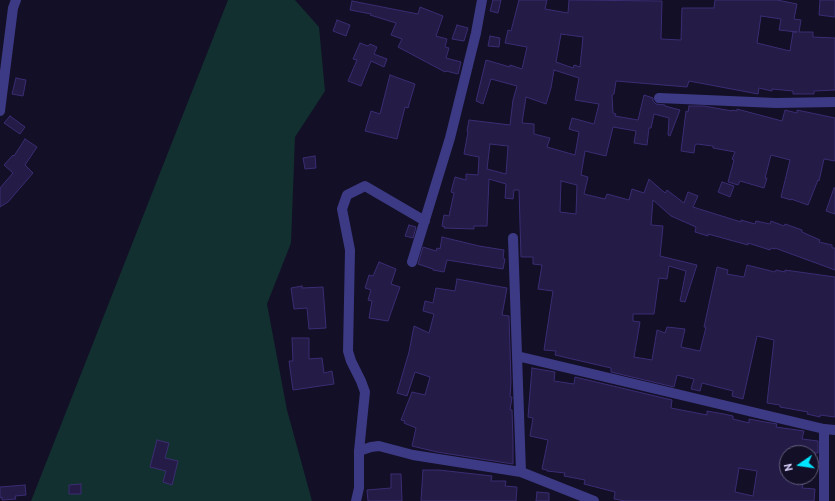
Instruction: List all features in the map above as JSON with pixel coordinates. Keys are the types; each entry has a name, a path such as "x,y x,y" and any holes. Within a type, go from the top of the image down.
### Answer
{"street":[{"path":"0,111 13,8 16,0"},
{"path":"412,262 450,138 476,33 482,0"},
{"path":"659,98 776,103 835,102"},
{"path":"356,501 359,488 359,451 364,392 361,381 350,361 348,352 350,250 342,209 347,194 365,186 425,222"},
{"path":"513,238 521,472"},
{"path":"517,356 824,429 835,430"},
{"path":"824,429 824,501"},
{"path":"359,451 379,446 413,455 521,472 594,501"}],"green space":[{"path":"228,0 295,0 319,27 325,91 295,137 291,243 267,304 287,410 312,501 31,501"}],"building":[{"path":"493,0 501,0 498,13 490,11"},
{"path":"519,0 547,0 545,9 568,13 569,0 662,1 661,39 681,40 682,8 714,8 715,0 777,0 797,4 794,19 801,20 799,32 813,32 813,37 835,38 835,90 814,91 814,94 793,94 793,91 772,89 772,91 759,88 758,94 689,81 687,87 616,81 614,94 612,95 613,113 616,114 615,116 638,120 644,95 653,98 653,101 656,104 665,105 680,110 670,136 668,135 669,118 654,114 651,128 649,128 647,145 634,143 636,131 613,127 606,156 585,151 581,175 588,177 584,194 605,199 607,194 629,200 632,189 644,193 649,179 665,193 667,190 684,203 688,192 698,196 693,207 741,222 741,220 755,224 756,221 770,224 771,221 784,226 785,224 802,230 802,232 820,240 819,242 832,245 832,248 835,248 835,270 775,248 771,248 770,250 748,243 748,245 695,232 696,227 671,216 653,200 651,225 663,226 660,256 697,265 685,302 680,301 686,271 669,266 667,279 659,278 654,314 633,314 633,321 640,322 634,357 652,360 657,330 665,333 667,327 685,329 681,347 700,351 717,267 728,270 727,274 744,277 747,265 775,272 776,270 785,272 785,270 835,277 835,417 820,415 820,417 807,414 808,412 767,403 774,340 757,336 743,399 732,396 733,391 702,383 700,391 691,389 694,379 677,375 674,387 611,372 611,368 555,355 556,351 544,350 553,291 538,289 542,265 533,264 533,257 521,257 519,190 514,190 513,199 505,198 506,184 489,179 487,226 474,226 474,229 444,228 445,227 442,226 444,215 449,216 454,193 451,192 455,177 466,180 466,174 478,175 479,157 464,154 469,120 510,125 513,100 517,86 491,79 483,104 476,101 486,60 522,69 527,47 505,43 508,30 511,31","holes":["761,16 781,19 779,30 797,32 793,32 790,51 757,43","561,34 583,37 580,67 574,65 573,68 556,62","554,70 579,78 575,100 599,104 594,124 572,118 569,129 579,132 575,155 547,147 550,138 534,134 534,124 522,123 526,97 546,104 551,88","490,144 508,146 506,174 487,169","561,181 577,185 576,214 560,212"]},
{"path":"820,0 835,0 835,17 819,15"},
{"path":"352,1 418,14 420,7 443,16 436,36 447,39 445,47 449,48 446,58 461,62 458,74 445,72 398,47 402,39 391,35 396,23 370,15 371,14 350,10"},
{"path":"337,20 350,25 346,36 333,31"},
{"path":"457,25 468,28 464,41 452,39"},
{"path":"490,36 500,38 499,47 488,46"},
{"path":"360,43 368,46 370,44 377,47 374,54 387,59 384,67 371,61 361,86 348,81 357,60 353,59"},
{"path":"390,75 415,84 408,108 405,107 397,139 365,131 371,111 380,114"},
{"path":"16,78 26,80 23,96 12,94"},
{"path":"689,106 704,106 732,111 737,111 737,109 782,121 785,110 797,113 797,110 835,118 835,161 824,159 819,181 818,180 808,205 781,197 790,160 771,155 764,188 740,181 738,185 728,182 734,160 732,159 735,152 713,148 713,146 697,144 695,145 694,153 681,151 686,111 688,112"},
{"path":"10,116 25,127 20,134 4,123"},
{"path":"25,139 37,147 25,165 33,173 8,202 0,207 0,188 13,173 4,165 13,155 14,156"},
{"path":"315,156 316,168 305,169 303,158"},
{"path":"722,182 734,186 730,197 718,192"},
{"path":"835,188 835,214 826,211"},
{"path":"409,225 416,227 413,238 405,236"},
{"path":"442,237 479,246 504,250 503,258 505,259 503,269 447,260 444,272 433,270 418,264 423,247 436,251 437,248 440,249"},
{"path":"379,262 396,269 391,284 400,287 388,321 369,318 372,301 368,300 371,290 365,288 369,275 373,276"},
{"path":"457,279 507,288 502,315 509,316 510,397 512,397 510,410 512,410 513,464 437,452 412,446 416,428 404,423 405,421 401,420 412,392 425,395 430,377 415,372 407,396 397,393 409,352 414,326 429,333 434,314 423,311 425,301 433,303 436,288 455,291"},
{"path":"302,286 302,288 323,287 326,328 309,329 307,308 294,309 291,288"},
{"path":"292,338 309,338 309,359 322,358 324,373 332,371 334,384 293,390 289,361 293,361"},
{"path":"532,368 555,372 554,381 574,384 575,377 672,400 671,408 707,415 707,411 733,416 733,419 749,423 749,419 777,424 776,427 804,431 802,439 818,441 818,445 779,445 779,485 803,485 802,488 815,489 814,501 625,501 614,499 615,492 584,484 585,480 564,476 565,473 542,469 548,440 530,436 533,418 528,417","holes":["739,468 757,471 753,496 735,492"]},
{"path":"157,440 169,443 165,458 178,461 172,485 163,482 166,471 150,467"},
{"path":"423,470 439,470 492,476 491,481 506,481 505,486 517,487 516,501 421,501"},
{"path":"391,474 401,474 402,501 368,501 367,490 391,488"},
{"path":"81,484 81,494 69,494 69,485"},
{"path":"25,485 26,495 15,496 16,499 2,500 2,497 0,498 0,487"},
{"path":"537,492 549,493 549,501 536,501"}]}
